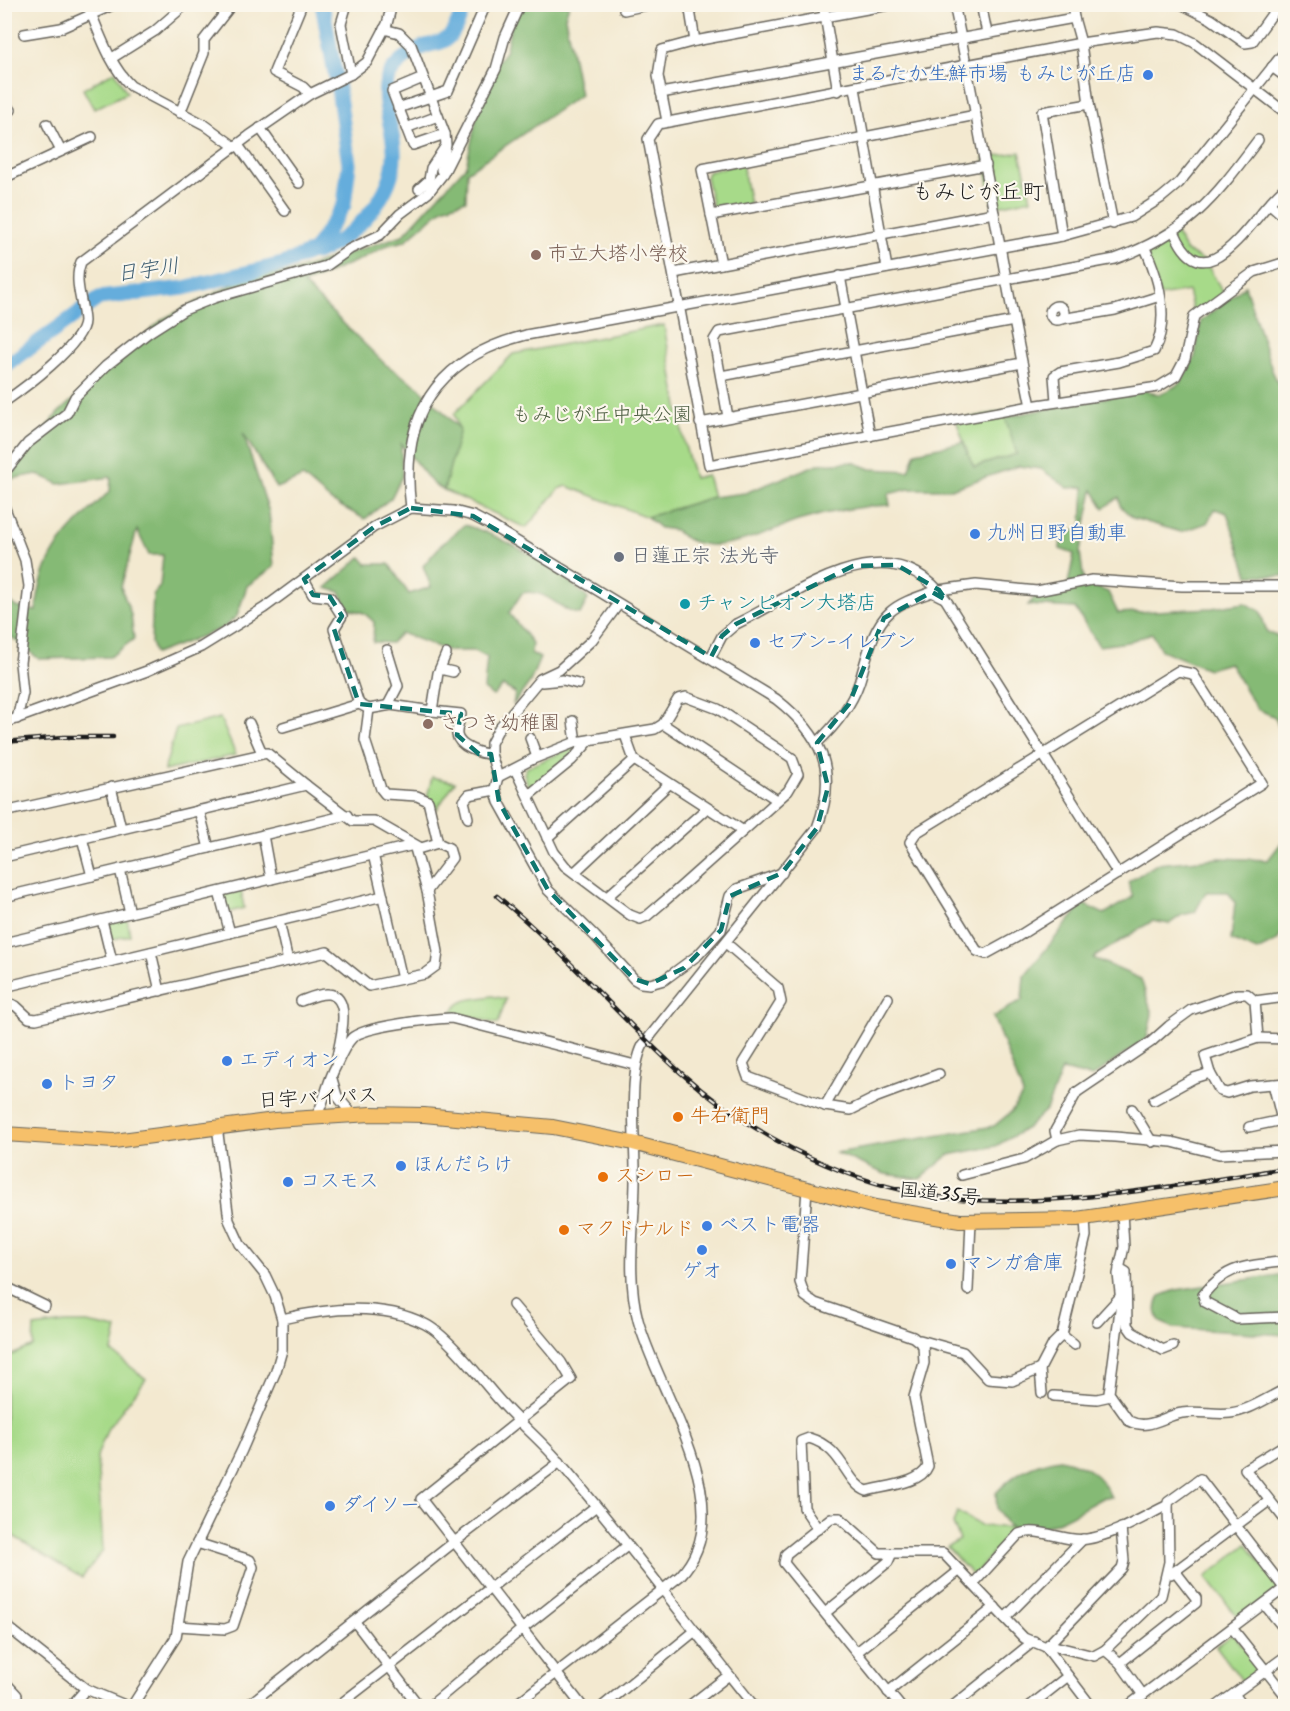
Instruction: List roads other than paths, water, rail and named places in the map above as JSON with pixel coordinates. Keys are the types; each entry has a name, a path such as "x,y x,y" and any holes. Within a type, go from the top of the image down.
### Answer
{"highway":[{"name":"日宇バイパス","path":"4,1134 114,1141 218,1126 316,1117 424,1115 542,1126 633,1143"},
{"name":"国道35号","path":"633,1143 875,1207 971,1221 1085,1218 1286,1188"}],"street":[{"path":"87,4 122,77 131,86 222,135 236,146 285,211"},
{"path":"24,34 61,28 115,4"},
{"path":"112,58 164,25 186,4"},
{"path":"180,113 204,53 204,40 232,4"},
{"path":"302,4 274,72 303,87 310,94"},
{"path":"347,4 341,24 348,76"},
{"path":"4,402 77,340 84,324 77,272 81,262 260,128 310,94 348,76 367,62 384,29 392,4"},
{"path":"398,108 448,91 486,4"},
{"path":"4,473 28,442 67,413 75,397 106,366 148,333 184,310 214,298 326,266 350,249 380,235 400,214 428,194 440,179 496,69 505,37 520,4"},
{"path":"624,10 652,4"},
{"path":"689,4 695,41"},
{"path":"823,4 838,91"},
{"path":"667,121 658,76 662,50 695,41 826,19 894,4"},
{"path":"954,4 1030,406"},
{"path":"981,4 987,33"},
{"path":"1072,4 1113,224"},
{"path":"1181,4 1211,19 1245,43 1252,42 1275,10 1268,4"},
{"path":"661,93 1074,18"},
{"path":"384,29 399,33 411,45 445,134 446,145 440,179"},
{"path":"1286,113 1195,43 1177,34 1141,34 667,121 658,124 648,139 709,465 1056,401 1158,387 1176,376 1185,359 1194,316 1254,272 1286,262"},
{"path":"411,508 408,485 412,442 420,413 439,384 458,364 478,351 501,341 840,276 1001,248 1062,236 1131,218 1179,183 1286,50"},
{"path":"1272,67 1286,77"},
{"path":"423,78 392,91 398,108 413,145 445,134"},
{"path":"855,88 887,268"},
{"path":"1062,236 1042,112 1089,104"},
{"path":"721,264 702,169 976,115"},
{"path":"406,128 438,116"},
{"path":"47,124 61,151"},
{"path":"260,128 300,183"},
{"path":"4,178 92,136"},
{"path":"728,417 714,340 719,332 1100,262 1145,248 1174,231 1202,209 1223,187 1258,140"},
{"path":"419,189 429,180 431,168 446,145"},
{"path":"711,215 986,165"},
{"path":"1174,231 1188,254 1197,260 1218,257 1250,228 1286,187"},
{"path":"1270,204 1286,218"},
{"path":"674,273 994,213"},
{"path":"1056,401 1053,383 1054,376 1059,372 1119,362 1154,351 1159,342 1160,296 1155,269 1145,248"},
{"path":"840,276 870,436"},
{"path":"1061,319 1115,310 1160,296"},
{"path":"721,376 1014,321"},
{"path":"700,423 1022,363"},
{"path":"4,506 25,560 29,586 20,663 22,693 17,719"},
{"path":"4,723 147,671 201,647 232,629 374,527 411,508 454,511 473,516 618,605 711,657 776,699 800,717 817,743 828,788 817,828 643,1045 635,1065 633,1143 635,1171 630,1276 638,1321 693,1463 703,1506 699,1548 692,1564 663,1589 514,1707"},
{"path":"711,657 722,636 736,624 854,566 869,563 897,565 939,590 1118,874"},
{"path":"304,579 314,595 330,597 342,616 334,629 359,704"},
{"path":"939,590 976,585 1037,591 1092,580 1182,586 1286,586"},
{"path":"817,743 831,730 849,704 858,684 867,652 884,618 893,609 932,592 946,600"},
{"path":"618,605 592,640 559,670 536,683 499,728 491,743 491,754 498,777 495,790 499,802 548,890 596,936 634,979 650,984 664,980 698,955 721,930 730,896 736,889 782,873"},
{"path":"387,650 398,686 388,705"},
{"path":"432,711 440,669 446,654"},
{"path":"440,669 453,672"},
{"path":"1178,671 1193,674 1262,783 986,954 976,951 910,842 916,833 1044,754 1178,671"},
{"path":"536,683 563,680 578,684"},
{"path":"498,777 537,757 576,742 655,729 663,724 678,699 686,697 718,709 786,754 795,763 798,774 795,782 777,800 647,916 639,919 630,915 565,866 547,838 515,769"},
{"path":"283,727 359,704 369,709 388,705 461,714 457,735 459,739 479,754 491,754"},
{"path":"369,709 365,740 381,789 385,794 417,796 428,801 438,843"},
{"path":"573,721 576,742"},
{"path":"249,723 262,753"},
{"path":"663,724 777,800"},
{"path":"625,735 634,760 742,830"},
{"path":"530,738 537,757"},
{"path":"529,795 572,760 590,740"},
{"path":"4,812 262,753 274,756 306,785 353,821 374,821 421,848 438,843 449,848 452,858 427,891"},
{"path":"547,838 634,760"},
{"path":"575,872 669,784"},
{"path":"4,857 306,785"},
{"path":"111,787 121,828"},
{"path":"468,818 464,801 469,795 495,790"},
{"path":"607,897 707,808"},
{"path":"199,810 208,848"},
{"path":"4,897 347,815"},
{"path":"263,835 272,879"},
{"path":"82,838 92,876"},
{"path":"4,943 414,845"},
{"path":"4,1001 16,1006 29,1018 36,1018 327,952 363,984 369,986 425,974 432,970 438,961 427,891 414,845"},
{"path":"373,854 402,979"},
{"path":"120,869 130,913"},
{"path":"219,892 230,933"},
{"path":"4,987 383,896"},
{"path":"102,920 112,961"},
{"path":"279,921 288,961"},
{"path":"726,944 778,988 781,1002 743,1063 748,1077 825,1106 851,1110 877,1097 939,1074"},
{"path":"151,952 160,991"},
{"path":"301,1001 331,994 340,1002 343,1023 336,1066 324,1102 316,1117"},
{"path":"1057,1140 1055,1131 1077,1092 1151,1042 1191,1010 1237,994 1247,994 1255,1000 1286,997"},
{"path":"825,1106 888,998"},
{"path":"1255,1000 1257,1038"},
{"path":"336,1066 351,1039 358,1033 450,1018 635,1065"},
{"path":"1286,1039 1257,1038 1205,1056 1210,1073 1220,1091 1227,1093 1250,1086 1286,1083"},
{"path":"1154,1100 1194,1078 1210,1073"},
{"path":"332,1079 337,1096 353,1115"},
{"path":"1249,1127 1284,1120 1273,1084"},
{"path":"1132,1109 1152,1142"},
{"path":"132,1707 171,1647 178,1626 184,1578 197,1543 276,1371 282,1350 282,1319 269,1283 240,1244 229,1220 218,1126"},
{"path":"962,1175 1024,1159 1057,1140 1079,1135 1172,1142 1219,1154 1286,1151"},
{"path":"807,1190 800,1282 805,1296 815,1304 920,1340 963,1352 988,1379 1012,1381 1040,1369"},
{"path":"1122,1212 1124,1247 1119,1268 1120,1297 1116,1348 1109,1393 1129,1421 1148,1426 1168,1416 1185,1412 1230,1413 1249,1407 1286,1389"},
{"path":"1042,1393 1040,1369 1053,1344 1062,1335 1086,1236 1085,1218"},
{"path":"968,1290 971,1221"},
{"path":"1286,1262 1229,1270 1216,1279 1203,1295 1205,1302 1237,1318 1286,1317"},
{"path":"1119,1268 1125,1272 1127,1325 1132,1332 1163,1350 1173,1346"},
{"path":"4,1286 45,1306"},
{"path":"1097,1322 1120,1297"},
{"path":"513,1305 561,1362 571,1379 421,1499 582,1707"},
{"path":"282,1319 338,1309 389,1313 425,1324 444,1337 519,1422 560,1462 663,1589 754,1707"},
{"path":"1062,1335 1074,1344"},
{"path":"818,1528 804,1508 801,1441 809,1438 828,1446 859,1486 867,1491 917,1477 926,1471 928,1466 914,1397 925,1353 920,1340"},
{"path":"1054,1396 1097,1399 1111,1396"},
{"path":"1286,1443 1245,1469 1286,1521"},
{"path":"252,1705 453,1543 560,1462"},
{"path":"973,1584 1019,1534 1026,1532 1083,1539 1121,1528 1168,1505 1179,1492 1200,1479 1285,1588 1128,1707"},
{"path":"1171,1574 1269,1501"},
{"path":"1046,1647 1058,1647 1094,1656 1105,1650 1161,1596 1171,1574 1168,1505"},
{"path":"338,1707 596,1507"},
{"path":"900,1707 784,1563 786,1554 831,1518 840,1518 879,1553 943,1553 1024,1638 1046,1647 1091,1707"},
{"path":"1046,1647 1122,1568 1124,1561 1121,1528"},
{"path":"1005,1618 1083,1539"},
{"path":"178,1626 225,1629 233,1626 253,1567 250,1560 197,1543"},
{"path":"430,1707 522,1629 627,1546"},
{"path":"825,1613 888,1562 892,1553"},
{"path":"857,1652 960,1570"},
{"path":"1120,1663 1196,1603 1196,1598 1171,1574"},
{"path":"1264,1604 1286,1630"},
{"path":"888,1692 995,1607"},
{"path":"355,1622 419,1707"},
{"path":"4,1624 86,1689 126,1707"},
{"path":"1232,1628 1286,1696"},
{"path":"603,1707 695,1631"},
{"path":"954,1707 1034,1641"},
{"path":"1105,1650 1120,1663 1143,1695"},
{"path":"1217,1707 1286,1656"},
{"path":"689,1707 729,1675"},
{"path":"1030,1707 1068,1676"},
{"path":"4,1681 17,1695 17,1707"},
{"path":"71,1707 86,1689"},
{"path":"1234,1694 1243,1707"}],"waterway":[{"name":"日宇川","path":"314,251 344,205 349,164 322,4"},
{"name":"日宇川","path":"4,367 99,298 184,288 283,264 331,246 359,225 381,197 389,182 393,166 394,149 385,97 389,75 402,60 413,52 449,37 465,4"}],"railway":[{"path":"4,742 64,737 113,737"},
{"path":"497,896 545,938 680,1072 706,1093 733,1114 792,1149 855,1176 920,1194 1008,1201 1103,1195 1286,1168"}],"place":[{"name":"まるたか生鮮市場 もみじが丘店","path":"1148,75"},
{"name":"市立大塔小学校","path":"536,255"},
{"name":"九州日野自動車","path":"975,534"},
{"name":"日蓮正宗 法光寺","path":"619,557"},
{"name":"チャンピオン大塔店","path":"685,604"},
{"name":"セブン-イレブン","path":"755,643"},
{"name":"さつき幼稚園","path":"428,724"},
{"name":"エディオン","path":"227,1061"},
{"name":"トヨタ","path":"47,1084"},
{"name":"牛右衛門","path":"678,1117"},
{"name":"ほんだらけ","path":"401,1166"},
{"name":"スシロー","path":"603,1177"},
{"name":"コスモス","path":"288,1182"},
{"name":"ベスト電器","path":"707,1226"},
{"name":"マクドナルド","path":"564,1230"},
{"name":"ゲオ","path":"702,1250"},
{"name":"マンガ倉庫","path":"951,1264"},
{"name":"ダイソー","path":"330,1506"}],"district":[{"name":"もみじが丘町","path":"978,193"}],"park label":[{"name":"もみじが丘中央公園","path":"602,416"}]}
